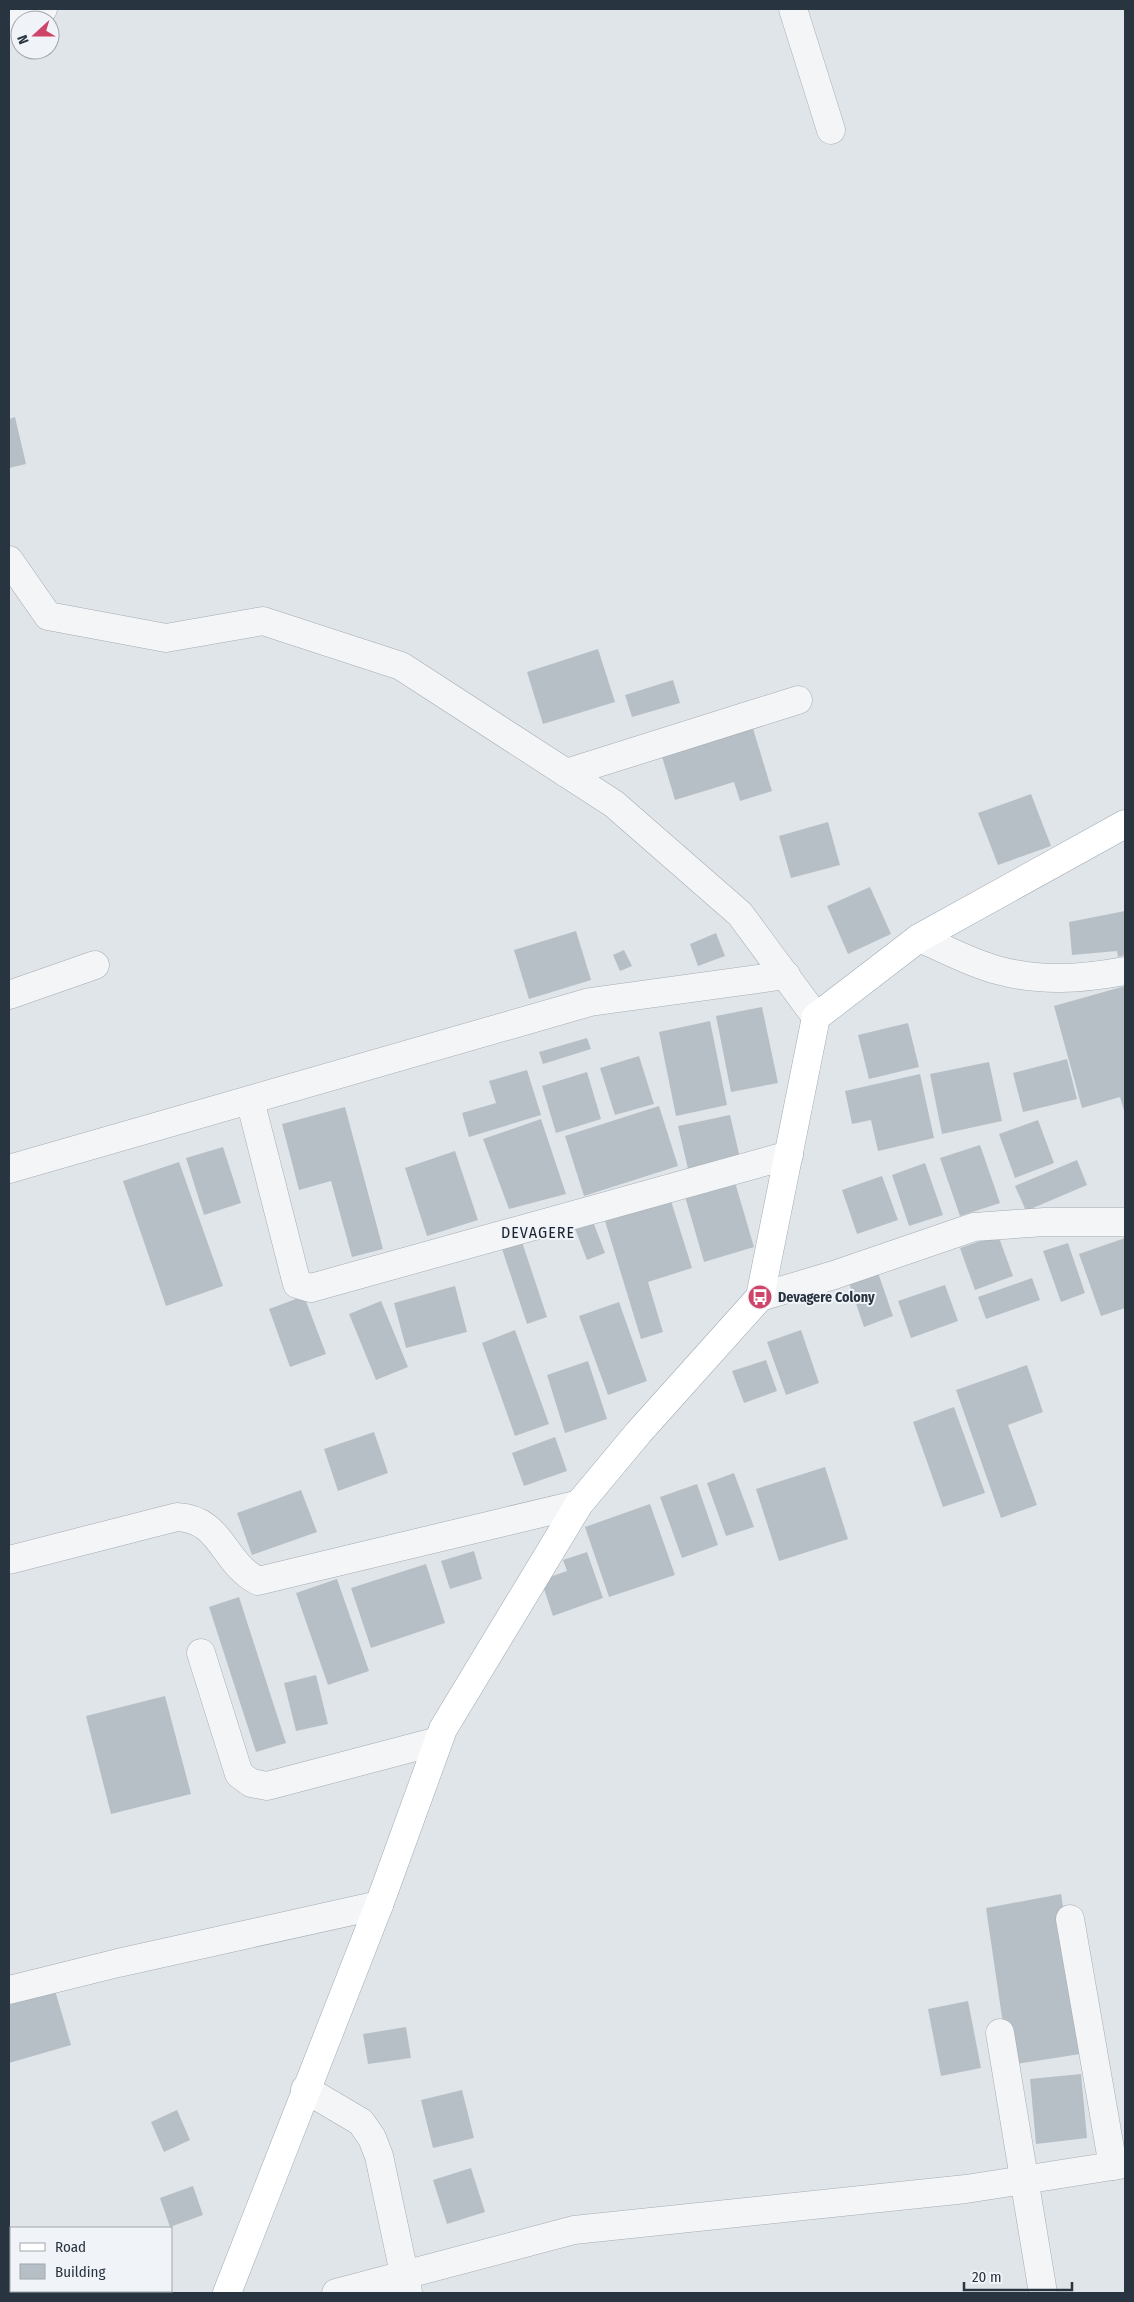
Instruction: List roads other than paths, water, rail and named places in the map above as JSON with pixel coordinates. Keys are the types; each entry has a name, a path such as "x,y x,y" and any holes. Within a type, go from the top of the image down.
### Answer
{"main road":[{"path":"227,2293 378,1906 443,1729 579,1504 639,1432 760,1297 816,1017 919,938 1125,824"}],"street":[{"path":"9,22 43,9"},
{"path":"793,9 831,130"},
{"path":"9,560 48,616 166,638 263,621 401,666 614,804 740,914 816,1017"},
{"path":"566,773 798,700"},
{"path":"919,938 996,970 1035,977 1084,978 1125,971"},
{"path":"9,995 95,965"},
{"path":"9,1169 590,1002 786,976"},
{"path":"250,1100 297,1284 311,1288 789,1155"},
{"path":"760,1297 834,1275 974,1227 1045,1222 1125,1222"},
{"path":"9,1560 177,1517 191,1518 203,1522 239,1568 247,1576 258,1581 579,1504"},
{"path":"201,1653 239,1774 251,1783 267,1786 438,1741"},
{"path":"9,1990 118,1963 378,1906"},
{"path":"336,2293 406,2284 574,2230 966,2189 1119,2165 1070,1919"},
{"path":"1000,2033 1043,2293"},
{"path":"305,2089 361,2122 372,2138 379,2156 406,2284"}],"place":[{"name":"Devagere Colony","path":"760,1297"}],"district":[{"name":"DEVAGERE","path":"538,1232"}]}
